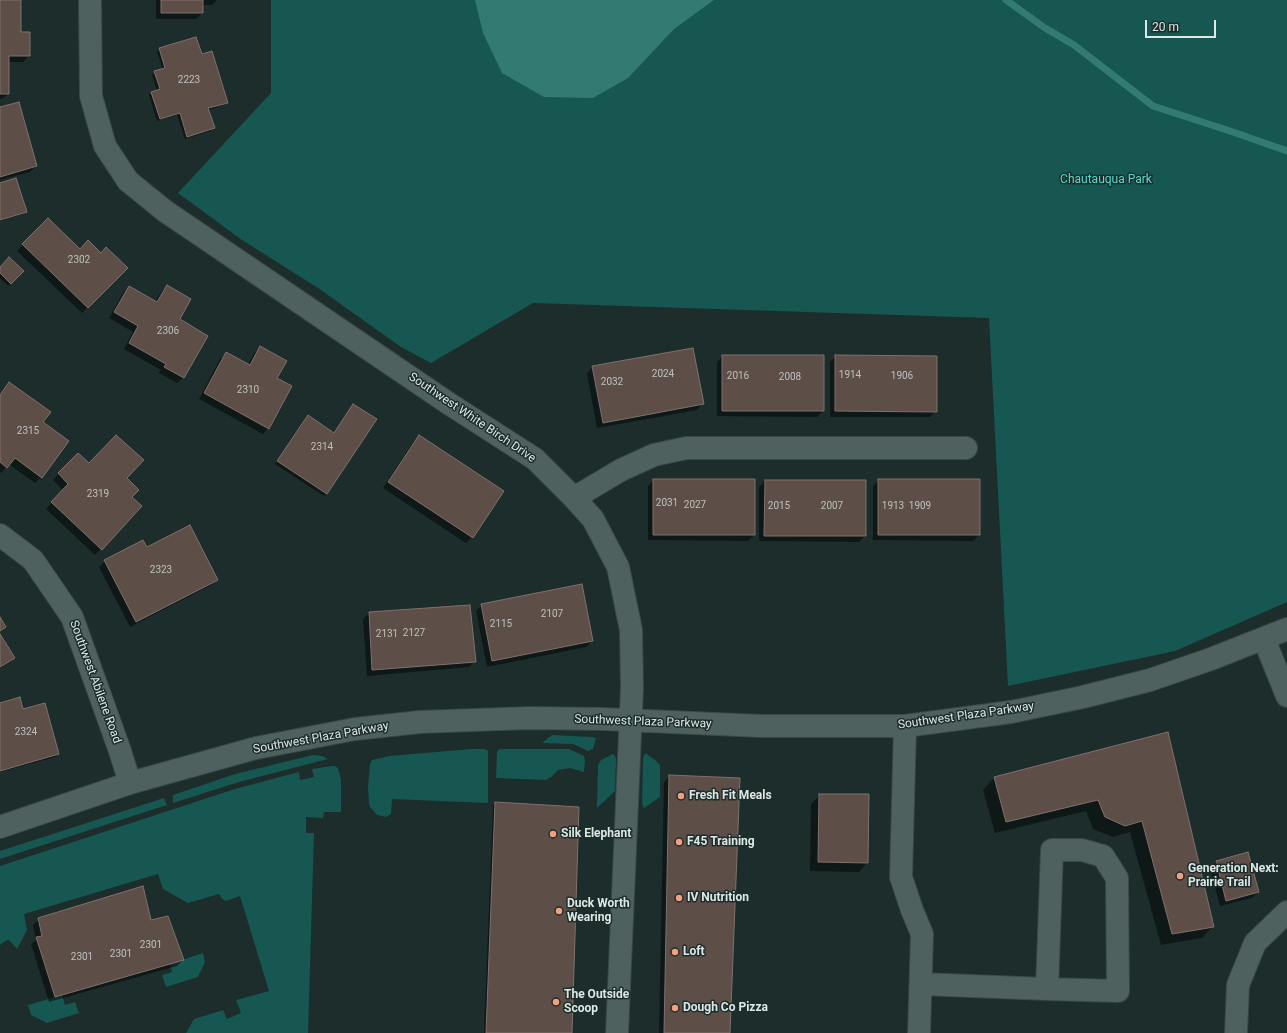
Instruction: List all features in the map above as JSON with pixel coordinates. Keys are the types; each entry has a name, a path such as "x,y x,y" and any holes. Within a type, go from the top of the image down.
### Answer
{"street":[{"name":"Southwest White Birch Drive","path":"90,0 91,96 105,146 128,181 172,216 535,459 593,519 618,567 631,630 632,688 617,1033"},
{"path":"574,498 621,470 654,455 686,448 966,448"},
{"name":"Southwest Abilene Road","path":"0,535 33,560 72,617 130,783"},
{"name":"Southwest Plaza Parkway","path":"0,827 130,783 256,748 355,729 420,722 529,718 631,720 761,726 905,726 1011,712 1083,697 1150,680 1211,659 1287,629"},
{"path":"1264,639 1287,696"},
{"path":"905,726 901,877 922,934 919,1033"},
{"path":"921,984 1047,989 1118,991 1117,878 1103,856 1082,850 1052,850 1047,989"},
{"path":"1236,1033 1238,985 1255,943 1287,912"}],"green space":[{"name":"Chautauqua Park","path":"271,0 1287,0 1287,602 1175,651 1008,686 989,318 533,303 431,363 401,347 318,288 242,240 178,193 271,93"},
{"path":"552,735 596,738 593,749 588,751 573,744 542,743"},
{"path":"485,749 488,751 488,803 392,799 391,814 386,817 377,815 370,807 368,787 370,764 372,760 389,756"},
{"path":"500,749 569,749 584,756 584,772 570,768 558,770 546,780 496,778 497,751"},
{"path":"645,753 660,765 660,797 644,808 642,804 643,759"},
{"path":"613,754 616,759 615,791 597,808 598,765 601,760"},
{"path":"313,755 322,756 328,759 239,782 173,803 173,795 235,774"},
{"path":"332,766 338,768 341,780 341,812 324,812 323,818 306,817 306,833 314,833 308,1033 186,1033 194,1019 223,1010 227,1019 241,1013 236,1000 269,991 240,896 226,901 222,899 219,894 188,903 163,889 158,874 24,914 27,930 17,949 9,940 0,945 0,866 235,789 299,772 300,780 314,777 312,769"},
{"path":"164,798 167,805 0,859 0,851"},
{"path":"203,953 205,962 198,977 166,987 162,975 172,972 170,964"},
{"path":"62,995 65,1005 75,1002 79,1013 47,1023 31,1015 28,1005"}],"shaded area":[{"path":"475,0 714,0 674,29 628,78 593,98 544,97 502,73 483,33"}],"building":[{"path":"0,0 21,0 21,32 30,32 30,56 9,56 9,94 0,94"},
{"path":"161,0 203,0 203,13 161,13"},
{"path":"196,37 202,54 212,51 228,103 208,108 215,128 187,137 180,113 160,119 151,92 160,89 154,71 165,68 159,48"},
{"path":"19,102 37,166 0,177 0,107"},
{"path":"16,178 27,212 0,220 0,183"},
{"path":"48,218 80,249 88,240 101,253 106,247 128,268 88,308 22,244"},
{"path":"9,257 24,271 11,284 0,273 0,267"},
{"path":"167,285 191,299 180,319 208,336 184,378 164,367 166,364 129,343 138,326 114,312 129,286 157,302"},
{"path":"260,346 287,361 277,378 292,386 269,429 204,393 226,352 250,365"},
{"path":"693,348 704,404 603,423 592,366"},
{"path":"722,355 824,355 824,411 722,411"},
{"path":"835,355 937,356 937,412 835,411"},
{"path":"9,382 51,412 43,422 69,441 42,478 15,458 7,468 0,462 0,395"},
{"path":"353,404 377,419 327,494 277,461 308,415 334,433"},
{"path":"116,435 144,460 127,478 139,490 132,497 142,506 102,550 51,502 68,484 58,473 78,453 89,463"},
{"path":"419,435 504,491 473,538 388,482"},
{"path":"653,479 755,479 755,535 653,535"},
{"path":"878,479 980,479 980,535 878,535"},
{"path":"765,480 866,480 866,536 764,536"},
{"path":"190,525 218,580 136,622 104,560 143,540 147,547"},
{"path":"582,584 593,641 492,661 481,604"},
{"path":"470,605 476,662 372,670 369,612"},
{"path":"0,617 6,627 0,631"},
{"path":"0,634 15,658 0,667"},
{"path":"20,697 23,709 45,703 59,754 0,771 0,703"},
{"name":"Generation Next: Prairie Trail","path":"1168,732 1214,927 1172,934 1142,821 1125,826 1105,817 1098,800 1006,822 994,777"},
{"path":"669,775 740,778 730,1033 664,1033"},
{"path":"819,794 869,794 868,863 818,862"},
{"path":"495,802 579,807 572,1033 486,1033"},
{"path":"1248,852 1259,892 1226,901 1216,861"},
{"path":"143,886 151,920 168,916 184,960 55,997 36,937 42,936 38,918"}],"waterway":[{"path":"1006,0 1045,28 1074,45 1153,106 1287,151"}],"place":[{"name":"Fresh Fit Meals","path":"681,796"},
{"name":"Silk Elephant","path":"553,834"},
{"name":"F45 Training","path":"679,842"},
{"name":"Generation Next: Prairie Trail","path":"1180,876"},
{"name":"IV Nutrition","path":"679,898"},
{"name":"Duck Worth Wearing","path":"559,911"},
{"name":"Loft","path":"675,952"},
{"name":"The Outside Scoop","path":"556,1002"},
{"name":"Dough Co Pizza","path":"675,1008"}]}
